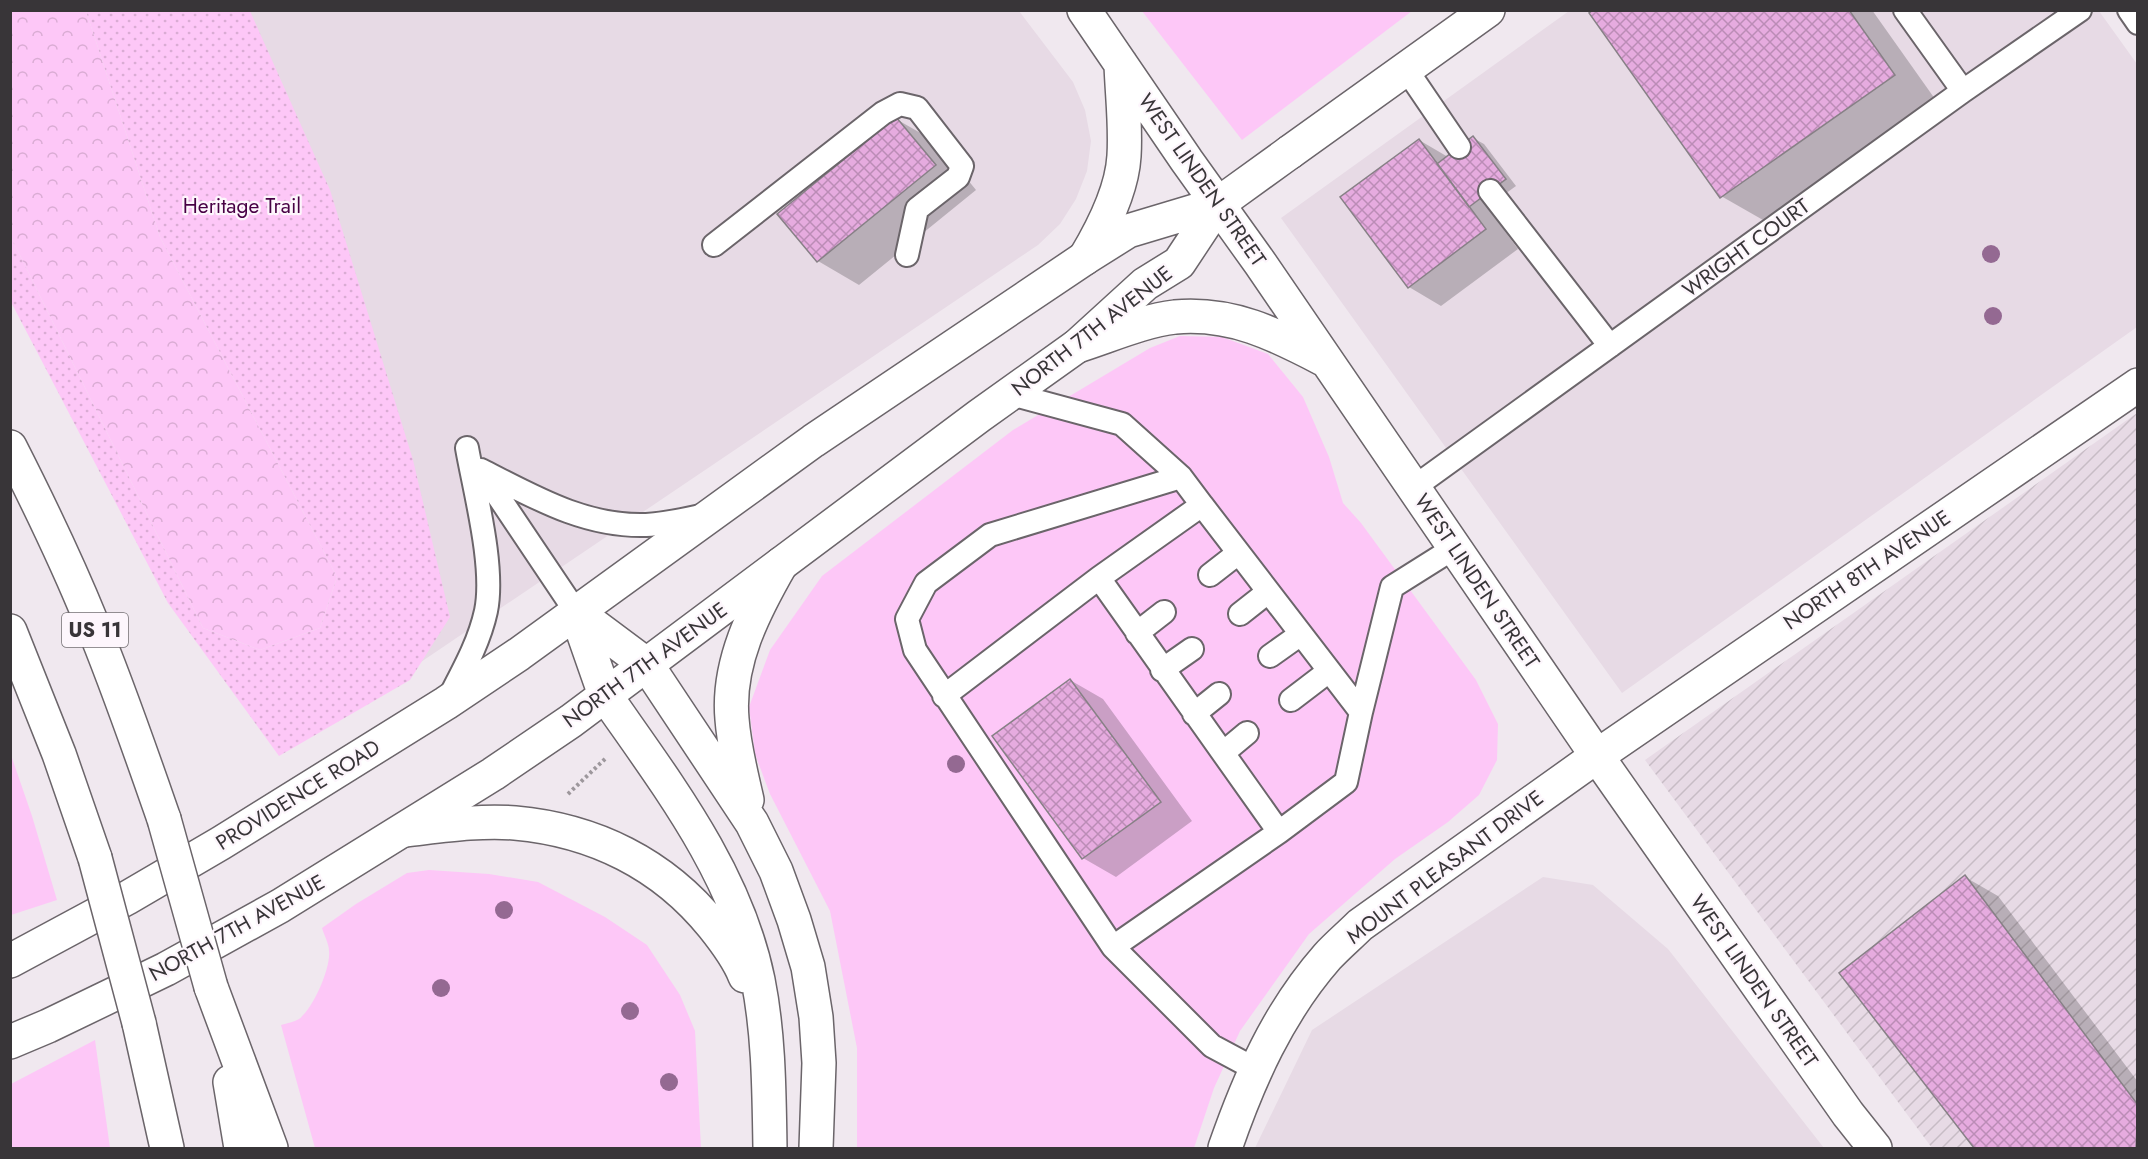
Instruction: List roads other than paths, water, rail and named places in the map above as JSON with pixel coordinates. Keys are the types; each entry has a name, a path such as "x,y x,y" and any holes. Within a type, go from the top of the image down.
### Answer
{"main road":[{"name":"WEST LINDEN STREET","path":"1084,10 1328,361 1597,756 1848,1114 1875,1149"},
{"name":"NORTH 7TH AVENUE","path":"576,612 813,441 1085,258 1128,231 1218,204 1488,10"},
{"path":"1085,258 1101,231 1119,184 1124,157 1121,64"},
{"name":"NORTH 7TH AVENUE","path":"10,1042 166,969 280,906 494,774 647,665 1077,346 1145,284 1179,264 1218,204"},
{"path":"1077,346 1164,320 1208,317 1242,323 1275,333 1328,361"},
{"name":"NORTH 8TH AVENUE","path":"1597,756 2138,385"},
{"name":"US 11","path":"10,447 45,517 91,621 164,819 211,987 241,1149"},
{"path":"752,823 735,747 731,716 733,684 748,627 760,600 782,564"},
{"path":"576,612 647,665 752,823 780,881 808,967 816,1017 819,1063 816,1149"},
{"path":"576,612 605,695 681,806 711,856 729,892 746,936 758,978 765,1023 770,1149"},
{"name":"PROVIDENCE ROAD","path":"10,961 127,898 221,843 446,703 576,612"},
{"path":"10,631 59,754 95,858 139,1023 168,1149"},
{"name":"MOUNT PLEASANT DRIVE","path":"1225,1149 1255,1069 1278,1026 1302,989 1328,956 1360,925 1597,756"},
{"path":"405,830 478,823 513,823 548,827 582,836 634,859 674,885 700,910 724,940 743,971 765,1023"},
{"path":"211,987 271,1149"}],"lane":[{"path":"1905,10 1963,91"},
{"name":"WRIGHT COURT","path":"1413,488 1963,91 2080,10"},
{"path":"2129,10 2138,23"},
{"path":"1406,69 1459,147"},
{"path":"714,245 883,113 900,104 917,108 962,166 958,177 917,209 907,255"},
{"path":"1490,191 1610,346"},
{"path":"1011,394 1122,424 1181,477 1360,712"},
{"path":"446,703 472,654 486,610 488,583 486,558 467,448 576,612"},
{"path":"481,470 547,504 597,521 646,525 712,514"},
{"path":"1181,477 990,535 926,583 907,619 915,650 1113,947 1212,1046 1255,1069"},
{"path":"944,696 1099,578 1202,505"},
{"path":"1113,947 1279,832 1346,782 1360,712 1392,587 1454,548"},
{"path":"1210,575 1238,554"},
{"path":"1099,578 1279,832"},
{"path":"1240,614 1268,592"},
{"path":"1137,633 1164,612"},
{"path":"1270,656 1300,634"},
{"path":"1162,670 1192,649"},
{"path":"1291,700 1329,671"},
{"path":"1194,714 1220,694"},
{"path":"1223,753 1247,733"}],"park label":[{"name":"Heritage Trail","path":"242,206"}]}
